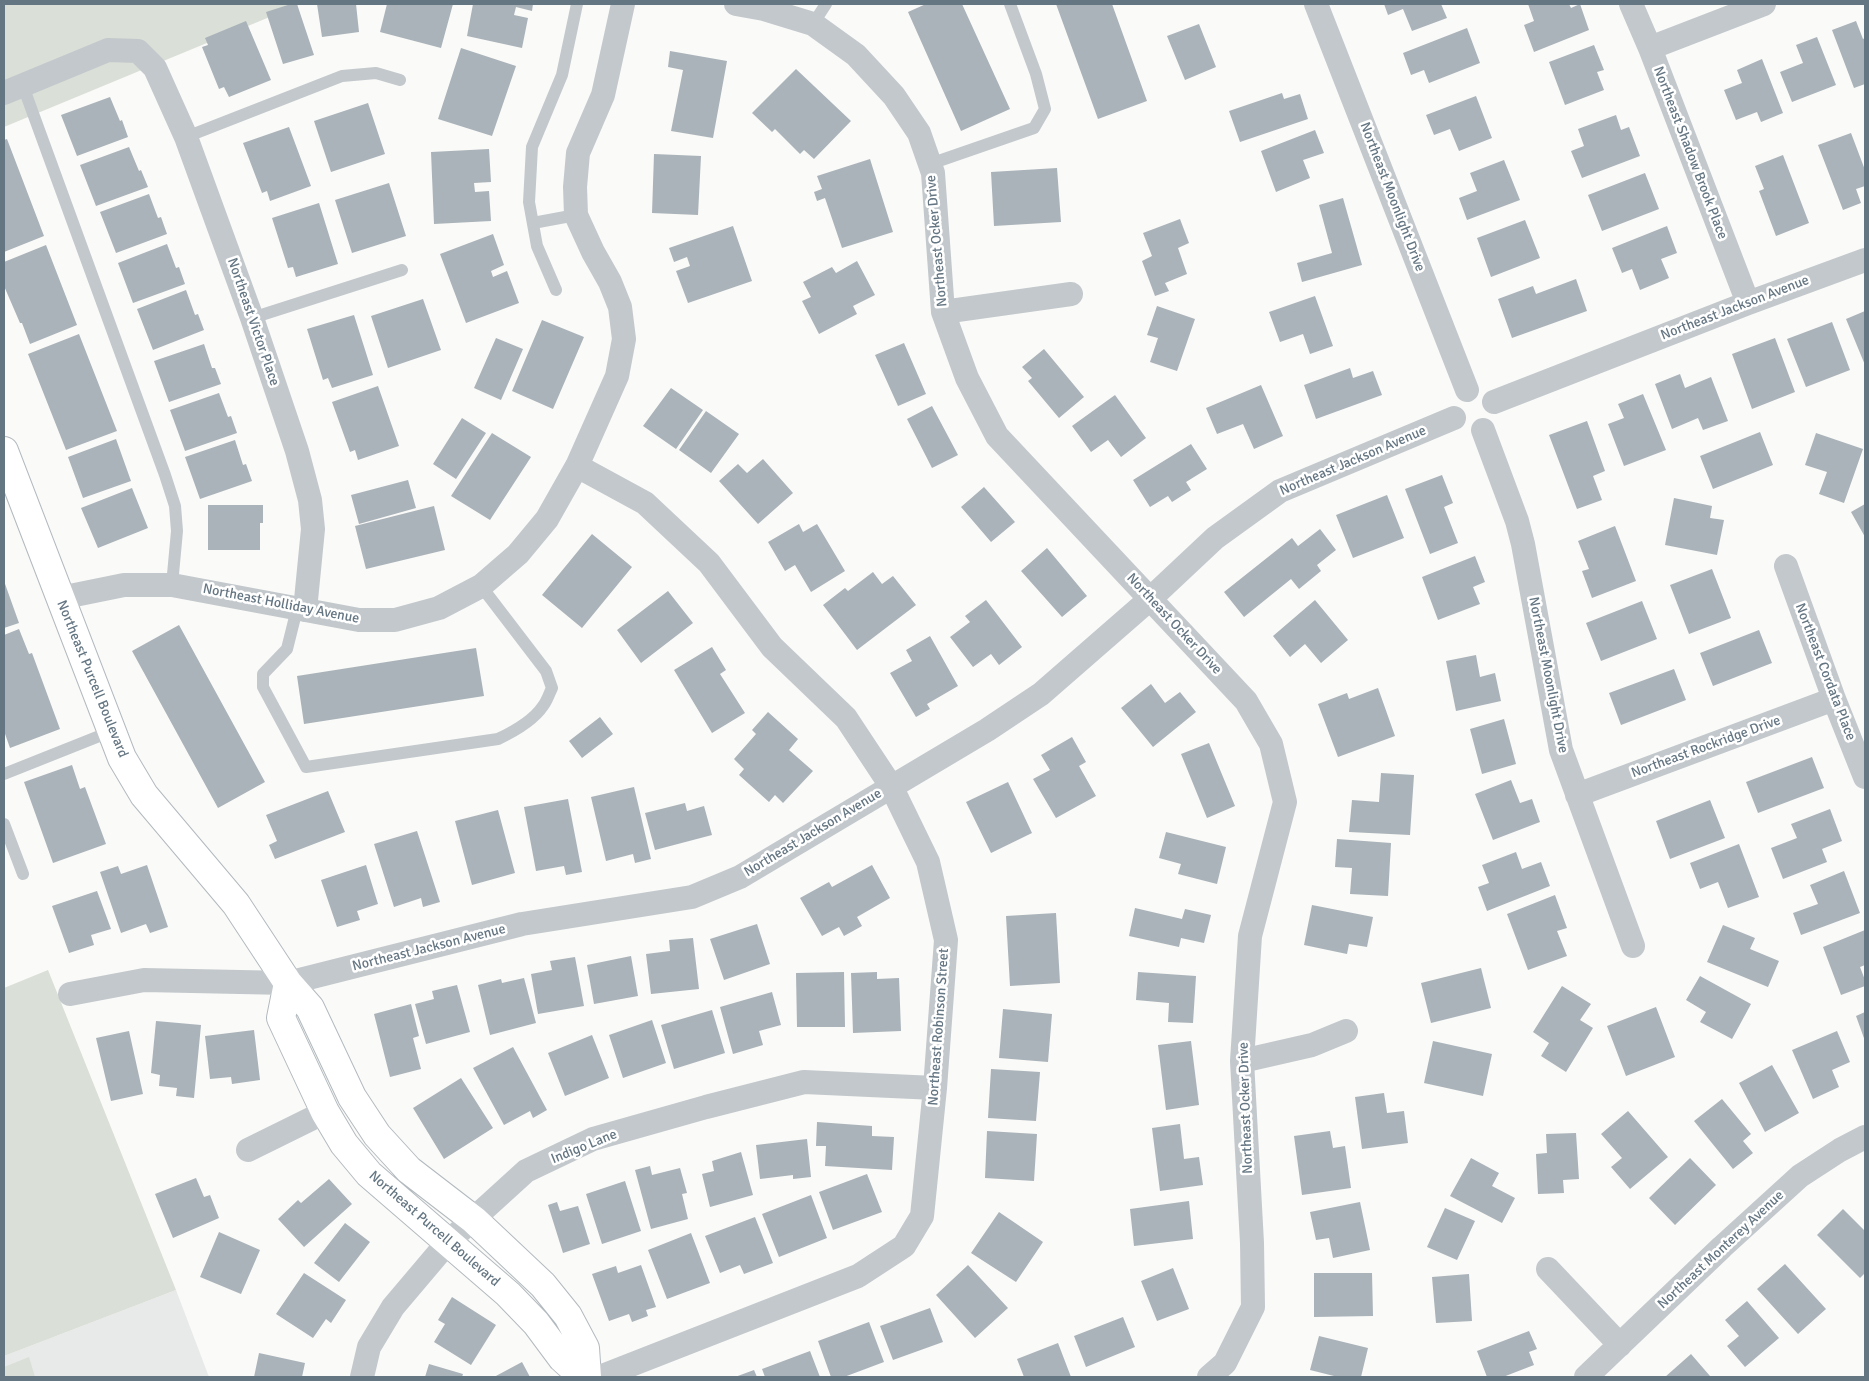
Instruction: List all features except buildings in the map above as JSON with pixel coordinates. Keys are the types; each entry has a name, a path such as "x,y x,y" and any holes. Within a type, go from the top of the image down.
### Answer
{"street":[{"name":"Northeast Holliday Avenue","path":"60,598 124,585 172,585 359,620 396,620 439,608 481,586 518,554 547,519 577,466 617,376 624,339 620,306 576,215 574,187 578,153 602,95 623,4"},
{"name":"Northeast Ocker Drive","path":"736,4 764,9 813,24 856,55 894,96 919,133 933,173 943,312 967,378 997,436 1246,701 1271,744 1285,802 1250,936 1242,1061 1252,1243 1253,1307 1225,1363 1209,1377"},
{"name":"Northeast Moonlight Drive","path":"1316,4 1468,390"},
{"name":"Northeast Shadow Brook Place","path":"1631,4 1650,48 1748,303"},
{"path":"1650,48 1764,4"},
{"name":"Northeast Victor Place","path":"13,90 108,50 138,51 155,68 186,137 252,318 297,451 310,500 313,529 301,609"},
{"name":"Northeast Jackson Avenue","path":"1494,402 1748,303 1865,260"},
{"path":"943,312 1071,294"},
{"path":"1468,390 1486,392 1494,402 1496,415 1493,422 1483,430 1469,432 1458,424 1454,418 1453,412 1457,399 1468,390"},
{"name":"Northeast Jackson Avenue","path":"70,994 144,980 288,983 522,924 692,897 740,876 986,730 1041,694 1150,599 1216,538 1280,491 1454,418"},
{"name":"Northeast Moonlight Drive","path":"1483,430 1519,528 1561,750 1633,946"},
{"name":"Northeast Purcell Boulevard","path":"4,451 122,758 144,795 236,904 288,983 310,1008 352,1097 377,1135 409,1170 474,1220 542,1285 568,1316 585,1348 588,1377"},
{"name":"Northeast Robinson Street","path":"577,466 645,503 709,563 772,647 846,718 891,786 928,862 946,940 935,1088 922,1216 904,1246 858,1276 600,1377"},
{"name":"Northeast Cordata Place","path":"1786,566 1834,699 1865,777"},
{"name":"Northeast Rockridge Drive","path":"1577,795 1834,699"},
{"name":"Northeast Purcell Boulevard","path":"288,983 281,1018 325,1112 344,1144 368,1174 508,1294 536,1323 562,1358 583,1377"},
{"path":"1242,1061 1312,1045 1346,1031"},
{"name":"Indigo Lane","path":"362,1377 369,1347 393,1307 448,1242 526,1171 593,1140 706,1107 804,1082 935,1088"},
{"path":"248,1150 325,1112"},
{"name":"Northeast Monterey Avenue","path":"1586,1377 1722,1247 1800,1176 1840,1150 1865,1137"},
{"path":"1548,1269 1620,1345"}],"lane":[{"path":"556,290 537,246 529,202 532,147 562,75 578,4"},
{"path":"813,24 826,4"},
{"path":"930,164 1034,128 1045,109 1036,74 1010,4"},
{"path":"186,137 342,76 376,73 400,80"},
{"path":"13,90 166,475 175,506 177,531 172,585"},
{"path":"533,223 576,215"},
{"path":"252,318 402,270"},
{"path":"301,609 287,649 263,674 263,686 306,767 498,739 511,733 544,706 552,688 546,671 481,586"},
{"path":"4,774 112,731"},
{"path":"4,824 23,874"}],"shaded area":[{"path":"4,4 301,4 4,127"},
{"path":"48,970 176,1290 4,1356 4,988"},
{"path":"176,1290 209,1377 4,1377 4,1356"},
{"path":"29,1357 35,1377 4,1377 4,1367"}]}
